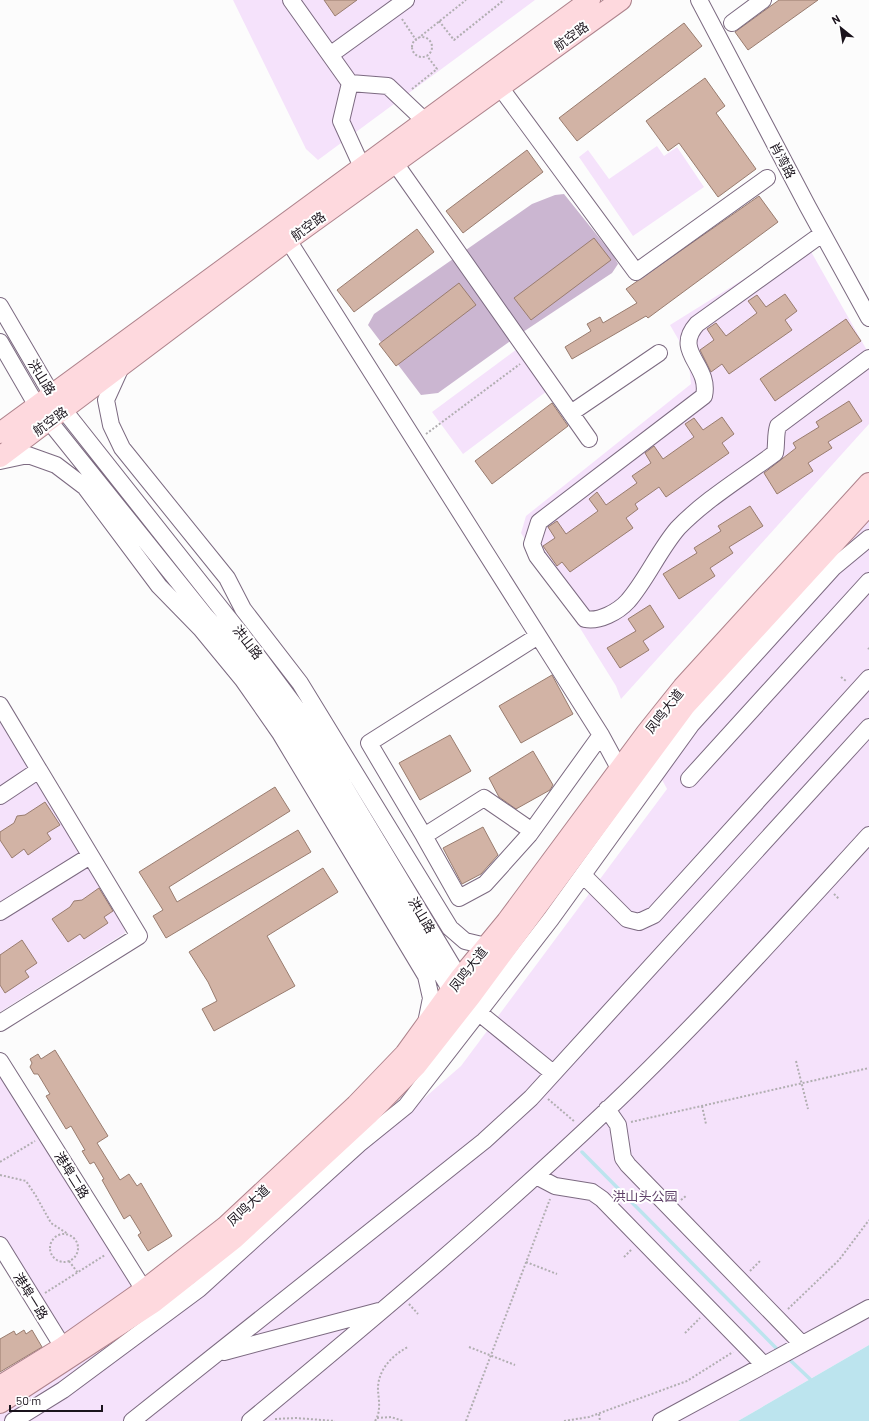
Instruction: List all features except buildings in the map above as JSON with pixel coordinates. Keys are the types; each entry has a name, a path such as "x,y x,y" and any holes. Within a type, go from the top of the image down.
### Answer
{"main road":[{"name":"航空路","path":"0,433 590,0"},
{"name":"航空路","path":"0,457 288,240 621,0"},
{"name":"凤鸣大道","path":"0,1386 63,1346 144,1290 225,1227 356,1105 405,1054 455,984 507,921 683,687 869,483"},
{"name":"凤鸣大道","path":"0,1403 152,1303 234,1240 368,1115 416,1066 470,1006 685,706 869,505"}],"street":[{"path":"291,0 350,83 341,121 362,167"},
{"name":"肖湾路","path":"699,0 822,234 869,318"},
{"path":"732,23 763,0"},
{"path":"330,55 400,4"},
{"path":"350,83 388,86 425,121"},
{"path":"500,87 636,272 767,178"},
{"path":"395,163 589,439"},
{"path":"822,234 693,328 689,333 687,346 702,374 706,386 704,396 539,522 532,544 537,556 585,619 593,621 604,618 627,602 677,529 694,513 775,453 777,443 775,436 778,426 869,358"},
{"path":"288,240 601,735 620,770"},
{"name":"洪山路","path":"0,306 45,400"},
{"name":"洪山路","path":"0,342 57,415 204,614 235,649 291,722 470,1006 553,1073"},
{"path":"571,413 659,353"},
{"path":"121,367 106,400 110,425 122,448 227,578 243,609 300,683 450,928 465,941 486,946"},
{"path":"0,461 28,456 56,465 85,487 159,586 202,629 243,680 280,733 426,976 431,998 425,1027"},
{"path":"13,1421 63,1390 199,1289 354,1150 406,1106 470,1006 582,875 691,725 834,567 869,538"},
{"path":"689,778 869,582"},
{"path":"538,636 368,743 424,836 459,898 485,884 532,831 601,735"},
{"path":"582,875 627,919 639,922 654,915 869,678"},
{"path":"0,705 139,936 0,1023"},
{"path":"132,1421 484,1141 531,1098 869,727"},
{"path":"0,796 39,770"},
{"path":"424,836 484,798 532,831"},
{"path":"251,1420 384,1310 536,1176 608,1109 739,977 869,835"},
{"path":"0,912 90,856"},
{"name":"港埠二路","path":"0,1061 144,1290"},
{"path":"608,1109 618,1125 623,1158 628,1165 802,1344"},
{"path":"536,1176 555,1186 592,1192 602,1199 764,1365"},
{"name":"港埠一路","path":"0,1245 63,1346"},
{"path":"661,1421 869,1308"},
{"path":"218,1353 384,1310"}],"path":[{"path":"427,56 421,57 413,53 412,47 416,40 466,0"},
{"path":"439,21 454,40 504,0"},
{"path":"400,4 416,40"},
{"path":"416,40 424,38 429,41 432,47 427,56"},
{"path":"400,98 437,70 427,56"},
{"path":"416,443 484,390 531,356"},
{"path":"796,1061 808,1108"},
{"path":"618,1125 869,1068"},
{"path":"549,1100 571,1119"},
{"path":"702,1106 706,1124"},
{"path":"0,1162 46,1134"},
{"path":"0,1176 26,1181 51,1223 68,1234 75,1239 78,1247 76,1256 69,1261 59,1261 55,1259 50,1251 50,1246 59,1235 68,1234"},
{"path":"466,1421 555,1186"},
{"path":"778,1319 839,1260 869,1220"},
{"path":"34,1300 117,1248"},
{"path":"69,1261 78,1273"},
{"path":"526,1262 557,1274"},
{"path":"685,1332 709,1308"},
{"path":"564,1421 599,1414 687,1381 744,1344"},
{"path":"375,1421 380,1407 378,1389 380,1375 388,1362 408,1347"},
{"path":"469,1347 514,1365"},
{"path":"599,1414 600,1421"},
{"path":"377,1418 391,1417 403,1421"},
{"path":"251,1420 296,1418 335,1421"}],"green space":[{"path":"233,0 535,0 318,160 306,149"},
{"path":"657,146 664,156 677,147 704,187 633,236 579,157 588,150 609,179"},
{"path":"805,241 869,354 869,424 621,699 616,686 521,533 526,516 691,384 688,356 670,325"},
{"path":"517,349 547,391 463,454 432,412"},
{"name":"洪山头公园","path":"869,478 869,1345 738,1421 0,1421 0,1395 302,1205 461,1066 667,789 649,755"},
{"path":"0,712 124,925 125,933 0,1012"},
{"path":"0,1061 144,1290 63,1347 0,1245"}],"shaded area":[{"path":"564,194 613,255 618,264 612,273 523,332 438,393 421,395 368,325 374,314 532,204 555,195"}],"water":[{"path":"869,1345 869,1421 738,1421"}],"waterway":[{"path":"582,1152 778,1350"},
{"path":"791,1361 810,1379"}]}
